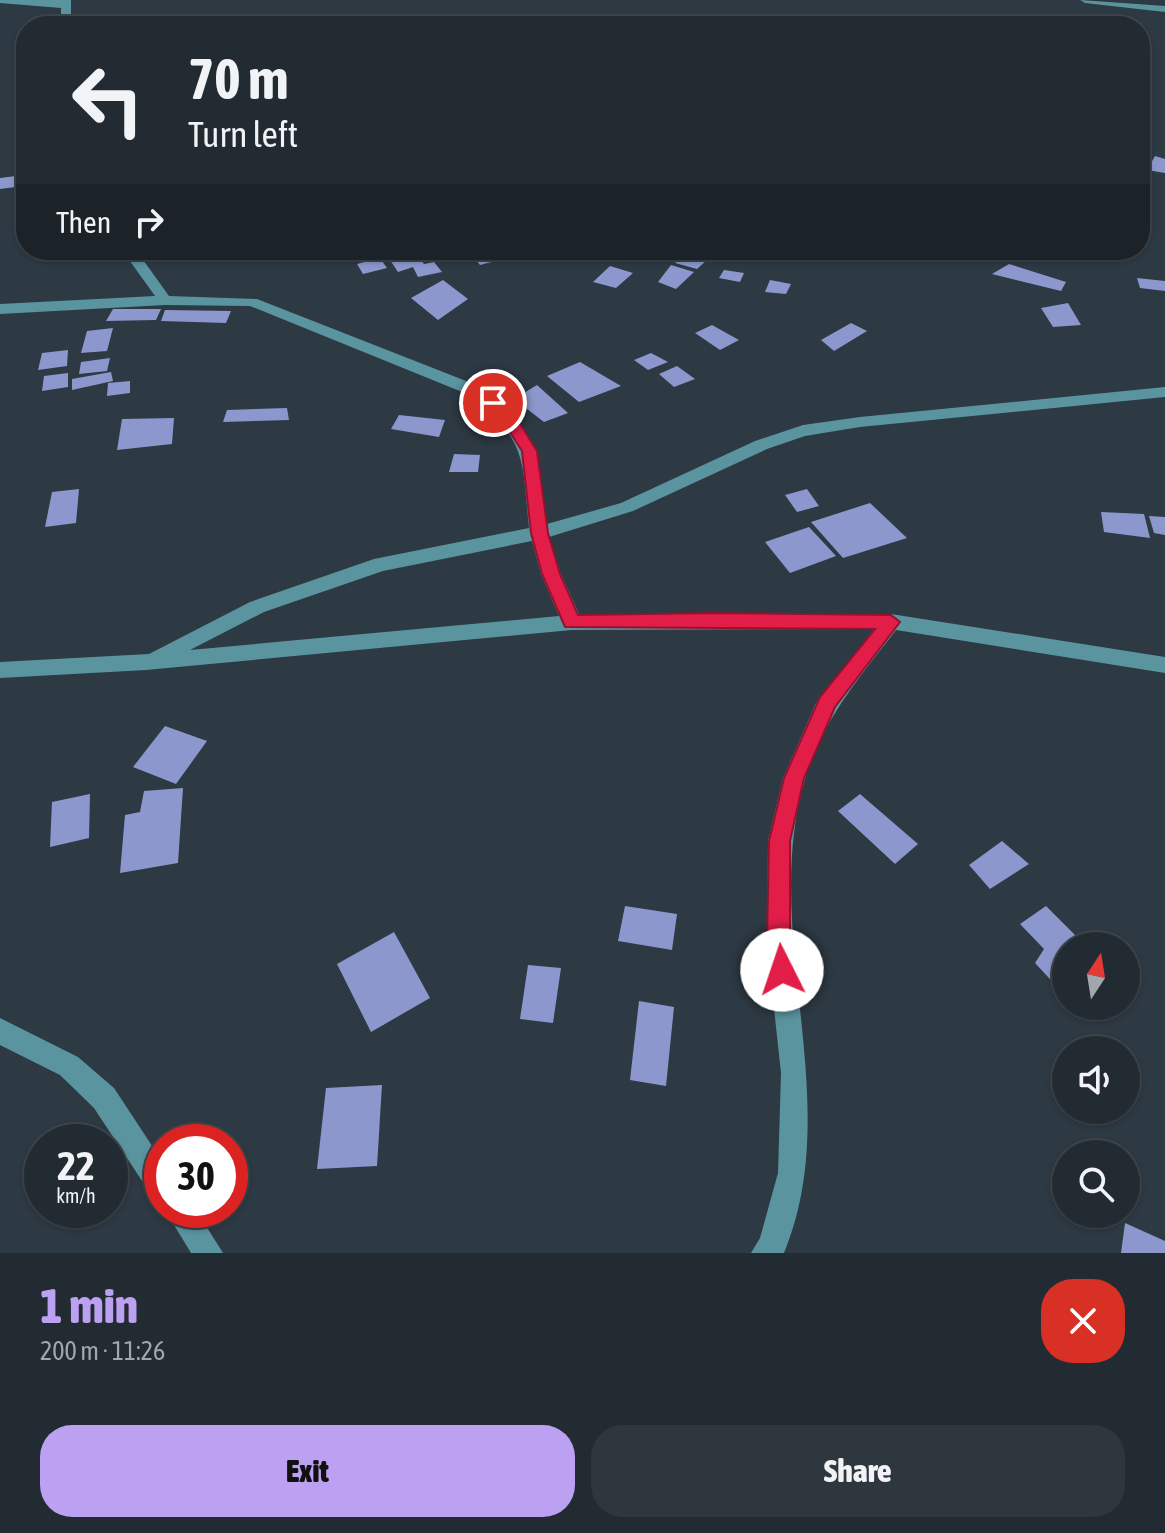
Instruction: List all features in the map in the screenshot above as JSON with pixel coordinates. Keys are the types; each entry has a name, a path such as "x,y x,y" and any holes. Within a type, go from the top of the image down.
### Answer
{"street":[{"path":"0,0 65,3"},
{"path":"1085,0 1165,9"},
{"path":"136,260 165,300"},
{"path":"0,309 165,300 239,301 265,305 478,392 507,415 529,451 539,533 551,574 572,622"},
{"path":"146,662 257,607 381,564 539,533 627,507 761,445 803,431 860,422 1165,392"},
{"path":"0,670 146,662 572,622 711,620 891,622 1165,665"},
{"path":"766,1253 772,1246 792,1173 794,1073 779,944 780,841 794,778 827,703 891,622"},
{"path":"0,1031 69,1066 104,1098 144,1159"},
{"path":"191,1228 208,1253"}],"building":[{"path":"1155,156 1165,159 1165,173 1150,170"},
{"path":"16,176 16,187 0,189 0,178"},
{"path":"381,260 387,268 363,274 357,264"},
{"path":"390,260 421,260 424,264 434,262 442,272 418,277 413,267 398,272"},
{"path":"476,260 499,260 480,265"},
{"path":"679,260 707,260 697,269 675,263"},
{"path":"1009,264 1066,282 1061,291 992,274"},
{"path":"671,265 694,272 676,289 658,282"},
{"path":"610,266 633,273 616,288 593,282"},
{"path":"724,270 744,273 740,282 719,278"},
{"path":"1137,278 1165,281 1165,291 1140,288"},
{"path":"443,280 468,299 438,320 411,298"},
{"path":"770,280 791,284 786,294 765,292"},
{"path":"1068,303 1081,325 1053,327 1041,308"},
{"path":"113,309 161,309 156,320 106,321"},
{"path":"165,310 231,311 226,323 161,321"},
{"path":"851,323 867,331 834,351 821,340"},
{"path":"712,325 739,340 720,350 695,333"},
{"path":"113,328 107,351 81,353 87,331"},
{"path":"68,350 67,366 38,370 42,353"},
{"path":"651,353 668,362 648,370 634,360"},
{"path":"110,358 107,371 79,374 81,362"},
{"path":"580,362 621,386 579,402 547,376"},
{"path":"677,366 695,379 674,387 659,374"},
{"path":"111,372 113,381 72,390 72,379"},
{"path":"68,373 68,387 42,391 44,376"},
{"path":"130,381 130,393 107,396 108,383"},
{"path":"537,385 568,413 544,422 514,399"},
{"path":"287,408 289,420 223,422 227,410"},
{"path":"399,415 445,420 439,437 391,429"},
{"path":"174,418 172,444 117,450 122,419"},
{"path":"454,454 480,455 478,472 449,472"},
{"path":"79,489 76,523 45,527 52,492"},
{"path":"807,489 819,506 797,512 785,495"},
{"path":"870,503 907,538 843,558 811,522"},
{"path":"1101,512 1144,514 1150,538 1104,532"},
{"path":"1149,516 1165,517 1165,535 1154,533"},
{"path":"809,527 836,556 790,573 765,542"},
{"path":"165,726 207,741 176,784 133,767"},
{"path":"183,788 178,863 120,873 125,815 140,812 144,791"},
{"path":"90,794 89,838 50,847 52,802"},
{"path":"860,794 918,844 895,864 838,811"},
{"path":"1002,841 1029,864 990,889 969,865"},
{"path":"625,906 677,914 672,950 618,941"},
{"path":"1046,906 1072,932 1052,932 1052,981 1035,963 1044,949 1020,924"},
{"path":"394,932 430,998 371,1032 337,964"},
{"path":"528,965 561,968 553,1023 520,1019"},
{"path":"639,1001 674,1007 666,1086 630,1080"},
{"path":"382,1085 377,1166 317,1169 326,1088"},
{"path":"1124,1228 1136,1228 1165,1241 1165,1253 1121,1253"}],"route":[{"path":"493,403 507,415 529,451 539,533 551,574 572,622 891,622 827,703 794,778 780,841 779,944 782,970"}]}
